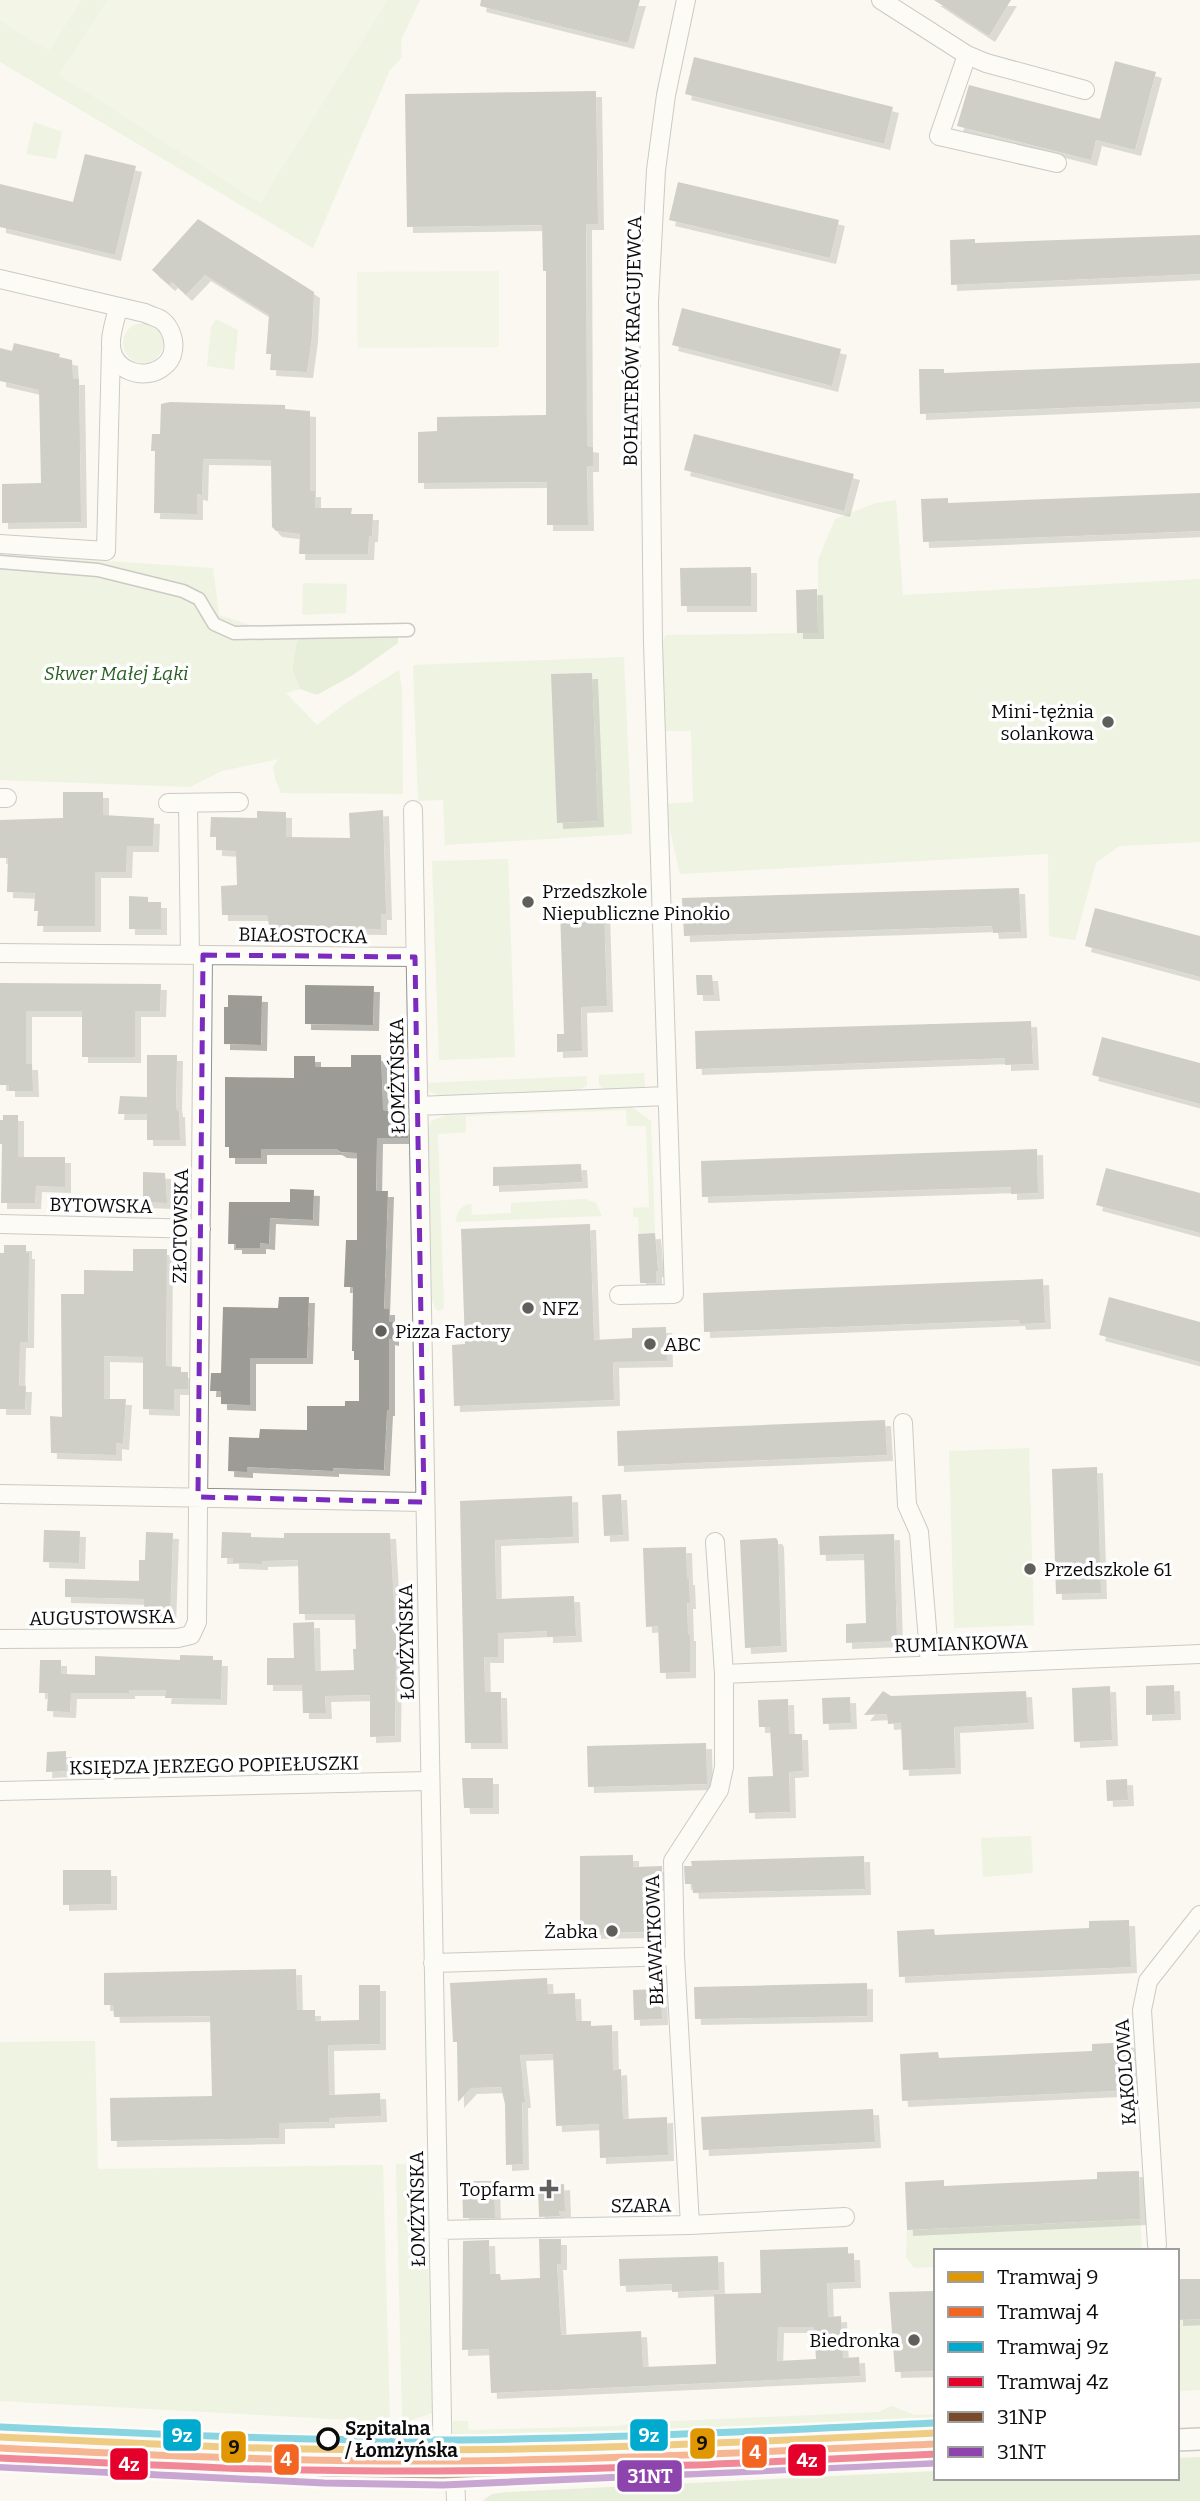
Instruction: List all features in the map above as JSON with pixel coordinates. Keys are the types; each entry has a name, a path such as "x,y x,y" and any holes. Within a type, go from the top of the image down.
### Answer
{"street":[{"name":"BOHATERÓW KRAGUJEWCA","path":"619,1295 674,1294 653,643 649,302 655,183 666,94 686,0"},
{"path":"881,0 967,55 986,63 1085,89"},
{"path":"967,55 939,136 1057,163"},
{"path":"0,279 159,319 166,325 174,348 165,366 144,374 125,369 118,364 111,345"},
{"path":"0,544 106,551 111,345 118,307"},
{"path":"0,562 98,570 183,591 199,599 214,624 234,632 408,630"},
{"path":"168,803 239,802"},
{"path":"188,803 197,955"},
{"name":"ŁOMŻYŃSKA","path":"413,810 439,2230 449,2474 456,2501"},
{"name":"BIAŁOSTOCKA","path":"0,953 415,957"},
{"name":"ZŁOTOWSKA","path":"197,955 201,1229 198,1497"},
{"path":"418,1106 667,1096"},
{"name":"BYTOWSKA","path":"0,1224 201,1229"},
{"path":"903,1423 906,1505 919,1532 930,1665"},
{"path":"0,1494 424,1502"},
{"name":"AUGUSTOWSKA","path":"0,1639 178,1638 191,1635 197,1622 198,1497"},
{"name":"BŁAWATKOWA","path":"690,2225 675,1956 673,1861 719,1790 724,1766 724,1674 715,1542"},
{"name":"RUMIANKOWA","path":"724,1674 1200,1654"},
{"name":"KSIĘDZA JERZEGO POPIEŁUSZKI","path":"0,1791 429,1781"},
{"name":"KĄKOLOWA","path":"1157,2245 1142,2010 1148,1982 1200,1915"},
{"path":"433,1963 675,1956"},
{"name":"SZARA","path":"439,2230 690,2225 845,2217"},
{"path":"1179,2440 1200,2439"},
{"path":"0,2456 326,2473 449,2474 934,2452"}],"highlighted area":[{"path":"203,955 415,957 424,1502 198,1497"}],"green space":[{"path":"0,0 420,0 401,40 402,57 390,70 313,248 0,62"},
{"path":"0,0 82,0 49,51 0,21"},
{"path":"107,0 388,0 260,203 59,75"},
{"path":"34,122 62,132 56,159 26,154"},
{"path":"499,271 499,347 358,348 357,272"},
{"path":"216,319 238,330 234,370 207,366 211,327"},
{"path":"143,323 157,329 163,343 157,357 143,363 129,357 123,343 129,329"},
{"path":"896,500 903,595 1200,579 1200,842 1119,846 1096,863 1075,940 1049,936 1048,854 680,874 664,804 693,802 691,731 661,731 659,648 666,635 818,633 818,560 835,519 876,503"},
{"name":"Skwer Małej Łąki","path":"0,554 213,568 219,615 297,640 292,669 300,689 286,693 317,725 343,705 399,670 402,689 403,794 281,793 273,766 279,759 222,771 190,787 0,780"},
{"path":"303,583 347,584 346,613 302,615"},
{"path":"398,624 398,643 353,675 317,695 300,689 292,669 297,640"},
{"path":"624,657 632,834 445,845 443,800 418,801 413,665"},
{"path":"508,859 515,1057 439,1060 432,861"},
{"path":"644,1073 645,1087 605,1090 599,1085 599,1075"},
{"path":"587,1076 587,1085 580,1090 439,1096 429,1091 426,1083"},
{"path":"632,1107 651,1121 655,1233 639,1234 638,1217 633,1217 633,1208 649,1207 646,1126 627,1126 626,1110 466,1116 466,1132 438,1134 444,1309 438,1311 432,1300 428,1131 431,1121 446,1115"},
{"path":"585,1199 596,1203 602,1216 456,1222 460,1210 471,1204 472,1215 511,1213 511,1203"},
{"path":"1029,1448 1034,1625 954,1628 949,1451"},
{"path":"1031,1836 1033,1873 983,1877 981,1838"},
{"path":"95,2041 98,2169 383,2165 390,2422 0,2401 0,2042"},
{"path":"426,2163 432,2413 406,2422 402,2417 396,2164"},
{"path":"1140,2219 1142,2249 934,2249 934,2267 914,2268 906,2257 907,2230"},
{"path":"1200,2319 1200,2390 1179,2391 1179,2320"},
{"path":"891,2406 915,2415 934,2414 934,2420 621,2434 453,2436 453,2421 468,2421 469,2430 619,2426 632,2423 879,2412"},
{"path":"934,2437 934,2441 479,2464 459,2455"},
{"path":"1200,2457 1200,2501 482,2501 492,2494 506,2492 934,2471 934,2480 1179,2480 1179,2458"}],"building":[{"path":"481,0 640,0 628,43 480,6"},
{"path":"934,0 1011,0 989,36"},
{"path":"694,57 893,107 884,144 685,94"},
{"path":"1115,61 1156,72 1135,150 1096,140 1091,160 957,126 969,85 1100,119"},
{"path":"596,91 598,224 586,224 587,446 593,447 593,466 587,466 588,525 547,525 547,482 418,483 418,432 437,431 437,417 546,415 546,271 543,271 542,225 407,227 405,94"},
{"path":"85,154 136,166 115,255 0,227 0,184 73,202"},
{"path":"678,182 839,220 830,258 669,220"},
{"path":"198,219 314,292 307,372 270,370 271,354 266,354 269,315 205,275 186,295 172,282 169,285 152,270"},
{"path":"1200,235 1200,274 951,285 950,240 975,239 975,243"},
{"path":"682,308 841,349 832,386 672,345"},
{"path":"14,343 60,354 59,357 72,360 73,379 79,379 81,522 2,523 2,484 41,483 39,390 0,381 0,348 12,351"},
{"path":"1200,363 1200,402 920,414 919,369 944,369 944,373"},
{"path":"161,404 285,405 285,409 310,411 310,491 315,491 315,508 352,508 351,514 373,514 368,554 299,554 300,534 276,531 272,527 271,460 203,459 202,495 197,494 197,514 154,513 155,451 151,451 152,434 160,434"},
{"path":"694,434 854,474 844,511 684,470"},
{"path":"1200,493 1200,531 923,542 921,499 948,498 948,503"},
{"path":"751,567 751,606 681,606 680,568"},
{"path":"817,589 818,633 797,633 796,590"},
{"path":"592,673 598,821 557,823 551,674"},
{"path":"63,792 103,792 103,815 154,818 153,846 127,846 126,872 95,872 95,926 37,926 35,893 7,892 8,858 0,858 0,820 63,818"},
{"path":"383,810 386,914 381,914 381,929 285,928 285,925 269,925 267,915 222,915 221,886 237,885 236,851 216,850 216,837 210,837 211,817 257,818 257,811 286,812 286,837 350,838 349,813"},
{"path":"1019,888 1021,932 993,933 992,926 684,936 682,898"},
{"path":"129,896 148,897 148,902 161,902 161,929 129,929"},
{"path":"604,908 607,1006 581,1007 582,1051 557,1052 557,1034 564,1034 560,909"},
{"path":"1095,908 1200,936 1200,977 1085,946"},
{"path":"696,975 712,975 714,995 697,995"},
{"path":"0,983 161,984 160,1011 135,1011 135,1057 82,1057 82,1011 26,1011 26,1064 32,1064 33,1091 9,1091 9,1085 0,1085"},
{"path":"305,985 374,986 373,1025 305,1024"},
{"path":"228,995 262,996 261,1045 224,1044 224,1007 228,1007"},
{"path":"1031,1021 1033,1064 1005,1065 1005,1058 696,1069 695,1031"},
{"path":"1102,1037 1200,1063 1200,1104 1092,1075"},
{"path":"147,1055 177,1055 176,1105 179,1111 180,1140 147,1140 147,1114 118,1114 120,1096 147,1097"},
{"path":"351,1055 381,1055 383,1110 388,1111 388,1122 407,1123 408,1138 377,1138 376,1191 388,1191 384,1309 389,1309 389,1322 393,1322 393,1340 389,1339 389,1410 384,1470 333,1468 333,1471 247,1467 247,1472 228,1471 229,1437 259,1438 260,1429 307,1430 307,1406 345,1406 345,1401 359,1401 359,1360 354,1360 352,1351 353,1287 344,1287 346,1240 357,1240 357,1153 336,1149 261,1149 261,1158 229,1158 229,1147 225,1147 225,1077 294,1078 294,1056 315,1056 315,1067 351,1067"},
{"path":"3,1115 18,1115 18,1157 65,1157 65,1187 36,1186 35,1203 1,1203 0,1120 3,1120"},
{"path":"1037,1149 1038,1193 1011,1194 1011,1187 702,1197 701,1161"},
{"path":"581,1164 582,1182 493,1186 493,1167"},
{"path":"1106,1168 1200,1193 1200,1233 1096,1205"},
{"path":"143,1172 165,1173 167,1203 143,1202"},
{"path":"290,1189 314,1190 313,1220 270,1218 269,1244 260,1243 260,1248 236,1248 236,1244 228,1244 229,1202 290,1202"},
{"name":"NFZ","path":"590,1224 594,1340 632,1338 632,1328 666,1327 667,1361 613,1362 614,1400 454,1406 452,1345 465,1344 461,1229"},
{"path":"655,1233 658,1271 656,1283 640,1283 638,1234"},
{"path":"4,1245 26,1245 26,1253 29,1253 28,1342 20,1342 19,1386 26,1386 25,1409 0,1409 0,1253 4,1253"},
{"path":"133,1249 167,1249 166,1366 181,1367 181,1372 188,1372 188,1389 174,1389 174,1410 143,1409 143,1357 104,1356 104,1399 126,1399 123,1444 116,1443 116,1455 51,1453 50,1416 62,1417 61,1294 84,1294 84,1270 133,1271"},
{"path":"1043,1279 1045,1323 1020,1324 1019,1320 704,1332 703,1293"},
{"path":"279,1297 309,1297 307,1358 250,1358 250,1405 221,1404 221,1391 210,1391 211,1373 221,1373 223,1307 278,1308"},
{"path":"1109,1297 1200,1322 1200,1362 1099,1335"},
{"path":"885,1420 887,1455 618,1466 617,1431"},
{"path":"1097,1467 1101,1593 1056,1594 1052,1469"},
{"path":"621,1494 623,1535 604,1536 602,1495"},
{"path":"572,1496 573,1537 495,1540 496,1599 574,1596 576,1636 547,1637 547,1631 498,1633 498,1657 484,1657 485,1692 501,1692 502,1743 465,1743 460,1501"},
{"path":"44,1530 80,1531 79,1563 43,1562"},
{"path":"146,1532 173,1533 170,1619 153,1619 153,1615 144,1615 144,1599 65,1597 65,1579 139,1581 139,1560 145,1560"},
{"path":"222,1532 251,1533 251,1537 284,1538 284,1533 390,1533 396,1640 395,1736 370,1737 370,1695 325,1696 326,1713 303,1713 302,1685 267,1685 267,1658 294,1658 293,1623 314,1622 315,1671 354,1670 355,1614 299,1614 298,1560 262,1561 262,1564 233,1563 233,1558 221,1558"},
{"path":"894,1534 897,1641 846,1643 846,1624 866,1623 864,1554 820,1555 819,1536"},
{"path":"776,1538 781,1646 745,1648 740,1540"},
{"path":"686,1547 690,1603 687,1603 690,1672 660,1673 658,1626 646,1627 643,1548"},
{"path":"180,1655 213,1656 213,1660 222,1660 221,1699 165,1698 166,1690 71,1693 70,1712 47,1711 48,1693 39,1693 40,1660 61,1660 61,1674 95,1675 95,1656 180,1660"},
{"path":"1174,1685 1175,1714 1146,1715 1146,1686"},
{"path":"1110,1686 1112,1740 1074,1742 1072,1688"},
{"path":"883,1691 891,1696 1026,1691 1028,1723 954,1727 955,1768 903,1770 901,1723 888,1724 887,1714 864,1715"},
{"path":"850,1697 851,1723 823,1724 822,1698"},
{"path":"788,1699 789,1734 802,1734 803,1771 789,1772 790,1812 749,1813 748,1777 773,1776 770,1727 759,1727 758,1700"},
{"path":"706,1743 707,1784 588,1787 587,1746"},
{"path":"66,1751 66,1771 46,1772 47,1752"},
{"path":"462,1778 493,1778 493,1808 464,1808"},
{"path":"1127,1779 1128,1800 1107,1801 1106,1780"},
{"path":"633,1855 633,1867 662,1866 662,1885 645,1885 646,1932 580,1933 580,1856"},
{"path":"864,1856 865,1889 693,1893 692,1884 685,1884 684,1866 692,1866 691,1861"},
{"path":"63,1870 111,1870 111,1904 63,1905"},
{"path":"1129,1920 1131,1967 899,1977 897,1931 934,1929 935,1935 1089,1928 1089,1921"},
{"path":"296,1969 297,2010 315,2010 315,2021 359,2020 359,1985 380,1985 380,2044 328,2045 329,2095 380,2093 381,2116 329,2118 329,2122 279,2123 279,2138 111,2141 110,2098 212,2096 210,2016 114,2017 113,2005 104,2005 104,1973"},
{"path":"547,1978 548,1994 575,1993 576,2021 591,2021 591,2026 612,2025 613,2070 621,2069 623,2119 667,2117 668,2155 600,2158 599,2124 556,2126 553,2054 520,2055 525,2102 522,2102 523,2164 506,2165 505,2104 501,2087 471,2088 458,2102 457,2042 453,2042 450,1983"},
{"path":"867,1983 867,2016 695,2019 694,1987"},
{"path":"661,1989 662,2019 634,2020 633,1990"},
{"path":"1132,2042 1135,2090 902,2101 900,2054 938,2052 939,2058 1092,2051 1092,2044"},
{"path":"873,2109 875,2142 703,2150 701,2117"},
{"path":"1139,2171 1140,2219 907,2230 905,2182 944,2180 944,2186 1097,2179 1097,2172"},
{"path":"462,2181 494,2181 495,2218 463,2218"},
{"path":"564,2184 565,2211 559,2211 560,2216 539,2217 538,2186"},
{"path":"539,2239 561,2239 561,2264 557,2264 561,2335 641,2331 643,2367 716,2364 714,2294 761,2293 760,2250 848,2247 848,2254 854,2254 855,2282 827,2283 828,2317 841,2316 843,2358 859,2357 860,2376 491,2393 489,2349 462,2350 463,2241 489,2240 490,2274 500,2274 501,2280 540,2278","holes":["778,2327 814,2327 816,2359 777,2361"]},
{"path":"718,2256 719,2290 672,2292 672,2284 620,2286 619,2259"},
{"path":"1179,2279 1200,2279 1200,2319 1179,2320"},
{"name":"Biedronka","path":"934,2291 934,2371 895,2372 889,2292"}],"tram line":[{"name":"9z","path":"1,2427 241,2437 455,2440 661,2435 934,2423"},
{"name":"9","path":"0,2437 338,2450 455,2450 661,2445 934,2433"},
{"name":"4","path":"0,2448 241,2458 455,2461 661,2456 934,2444"},
{"name":"4z","path":"0,2458 338,2471 455,2471 661,2466 934,2454"}],"transit line":[{"name":"31NP","path":"0,2456 325,2473 443,2475 934,2452"},
{"name":"31NT","path":"0,2467 324,2483 443,2485 934,2463"}],"place":[{"name":"Mini-tężnia solankowa","path":"1108,722"},
{"name":"Przedszkole Niepubliczne Pinokio","path":"528,902"},
{"name":"NFZ","path":"528,1308"},
{"name":"Pizza Factory","path":"381,1331"},
{"name":"ABC","path":"650,1344"},
{"name":"Przedszkole 61","path":"1030,1569"},
{"name":"Żabka","path":"612,1931"},
{"name":"Topfarm","path":"549,2189"},
{"name":"Biedronka","path":"914,2340"},
{"name":"Szpitalna / Łomżyńska","path":"328,2439"}]}
